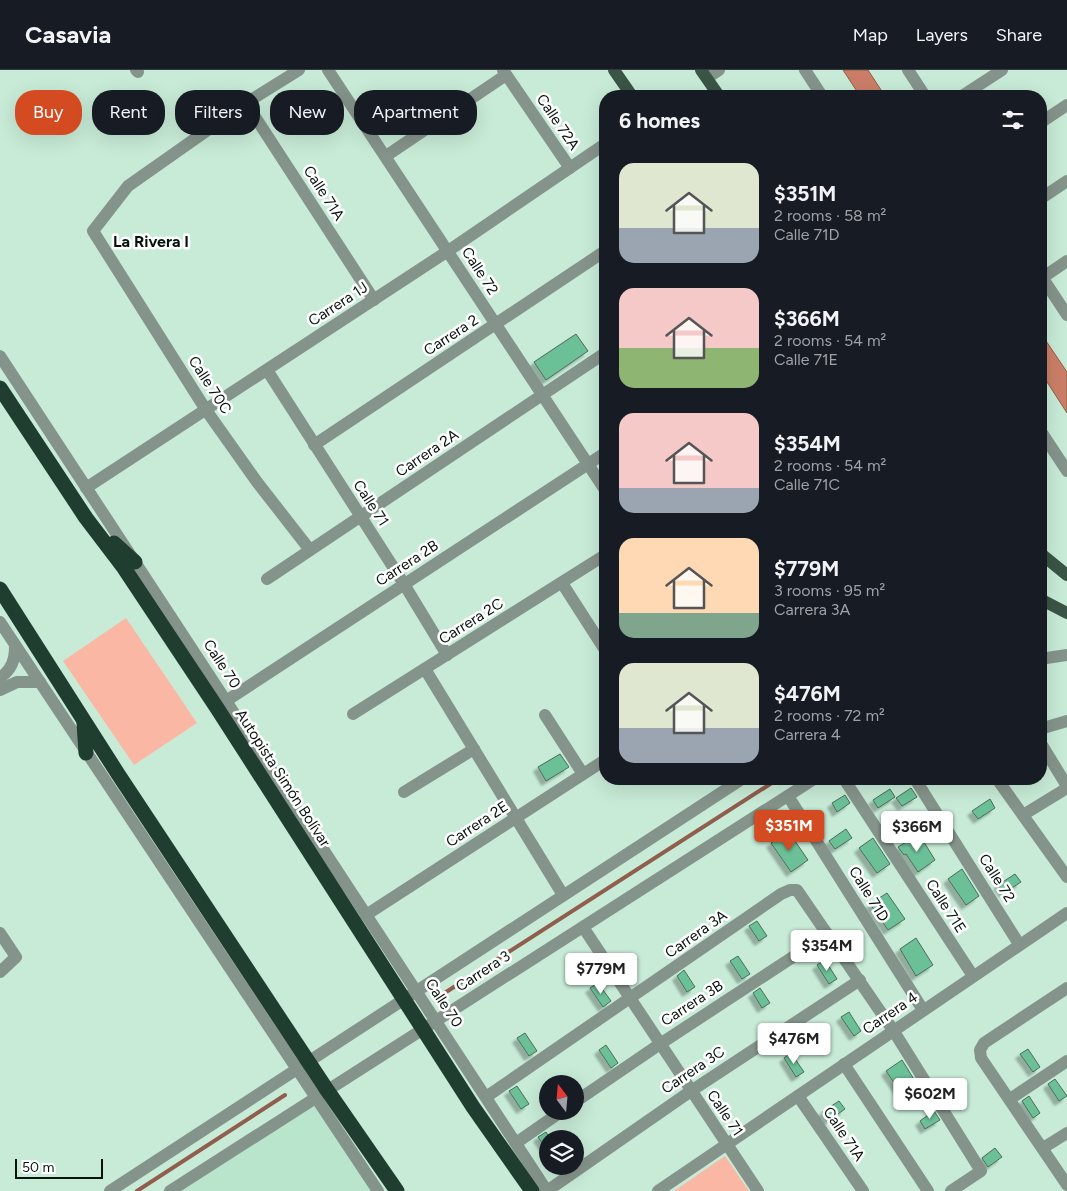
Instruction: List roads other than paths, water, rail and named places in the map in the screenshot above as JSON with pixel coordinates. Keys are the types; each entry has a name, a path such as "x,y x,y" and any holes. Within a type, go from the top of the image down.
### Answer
{"highway":[{"name":"Autopista Simón Bolívar","path":"0,388 86,518 124,568 430,1025 472,1107 532,1191"},
{"path":"86,518 135,562"},
{"path":"0,589 321,1094 397,1191"},
{"path":"83,720 89,757 118,774"}],"main road":[{"path":"614,70 628,90"},
{"path":"704,74 715,90"},
{"path":"1047,559 1067,575"},
{"path":"1047,603 1067,613"}],"street":[{"path":"260,94 299,70"},
{"name":"Calle 72","path":"328,70 599,481"},
{"path":"704,74 719,70"},
{"path":"805,70 818,90"},
{"path":"908,70 921,90"},
{"path":"971,90 1002,70"},
{"path":"386,156 504,72"},
{"name":"Calle 72A","path":"504,72 570,168"},
{"path":"1047,118 1067,105"},
{"name":"Calle 71A","path":"260,125 374,300"},
{"name":"Calle 70C","path":"201,135 128,186 93,231 206,410 256,482 310,550"},
{"name":"Carrera 1J","path":"86,488 448,252 599,148"},
{"path":"1047,194 1067,181"},
{"name":"Carrera 2","path":"314,445 599,255"},
{"path":"1047,273 1067,261"},
{"path":"1047,285 1067,315"},
{"name":"Calle 70","path":"0,356 366,915 410,995"},
{"name":"Carrera 2A","path":"267,579 599,357"},
{"name":"Calle 71","path":"267,370 404,584 447,655"},
{"path":"1047,441 1067,471"},
{"name":"Carrera 2B","path":"226,701 599,457"},
{"name":"Carrera 2C","path":"353,714 599,559"},
{"path":"562,583 599,641"},
{"path":"0,622 89,757 303,1065"},
{"path":"0,678 10,668 15,658 15,646"},
{"path":"1047,658 1067,655"},
{"path":"425,669 563,895"},
{"path":"0,690 17,682 40,682"},
{"path":"545,715 583,774"},
{"path":"1047,727 1067,721"},
{"path":"404,792 474,749"},
{"path":"1022,815 1067,787 1047,754"},
{"name":"Carrera 2E","path":"366,915 599,764"},
{"name":"Carrera 3","path":"110,1191 733,785"},
{"name":"Carrera 3","path":"170,1191 788,796 796,785"},
{"name":"Calle 71E","path":"848,785 973,976"},
{"name":"Calle 72","path":"919,785 1019,944"},
{"path":"1002,785 1067,877"},
{"name":"Calle 71D","path":"788,796 923,1010"},
{"name":"Carrera 3A","path":"486,1097 781,894 790,890 797,890 802,894 828,934"},
{"name":"Carrera 4","path":"658,1191 1067,913"},
{"name":"Calle 71","path":"582,927 758,1191"},
{"path":"0,933 16,957 0,972"},
{"path":"828,934 893,1030 981,1171 952,1191"},
{"name":"Carrera 3B","path":"584,1096 828,934"},
{"name":"Carrera 3C","path":"547,1191 691,1091 860,980"},
{"path":"1067,988 984,1043 980,1050 981,1058 1067,1184"},
{"name":"Calle 70","path":"430,1025 486,1097 547,1191"},
{"path":"1010,1099 1067,1061"},
{"path":"844,1064 928,1191"},
{"path":"321,1094 378,1191"},
{"name":"Calle 71A","path":"798,1096 863,1191"},
{"path":"516,1143 549,1120"},
{"path":"1044,1148 1067,1133"}],"waterway":[{"path":"443,994 769,785"},
{"path":"137,1191 285,1095"}],"district":[{"name":"La Rivera I","path":"151,241"}]}
